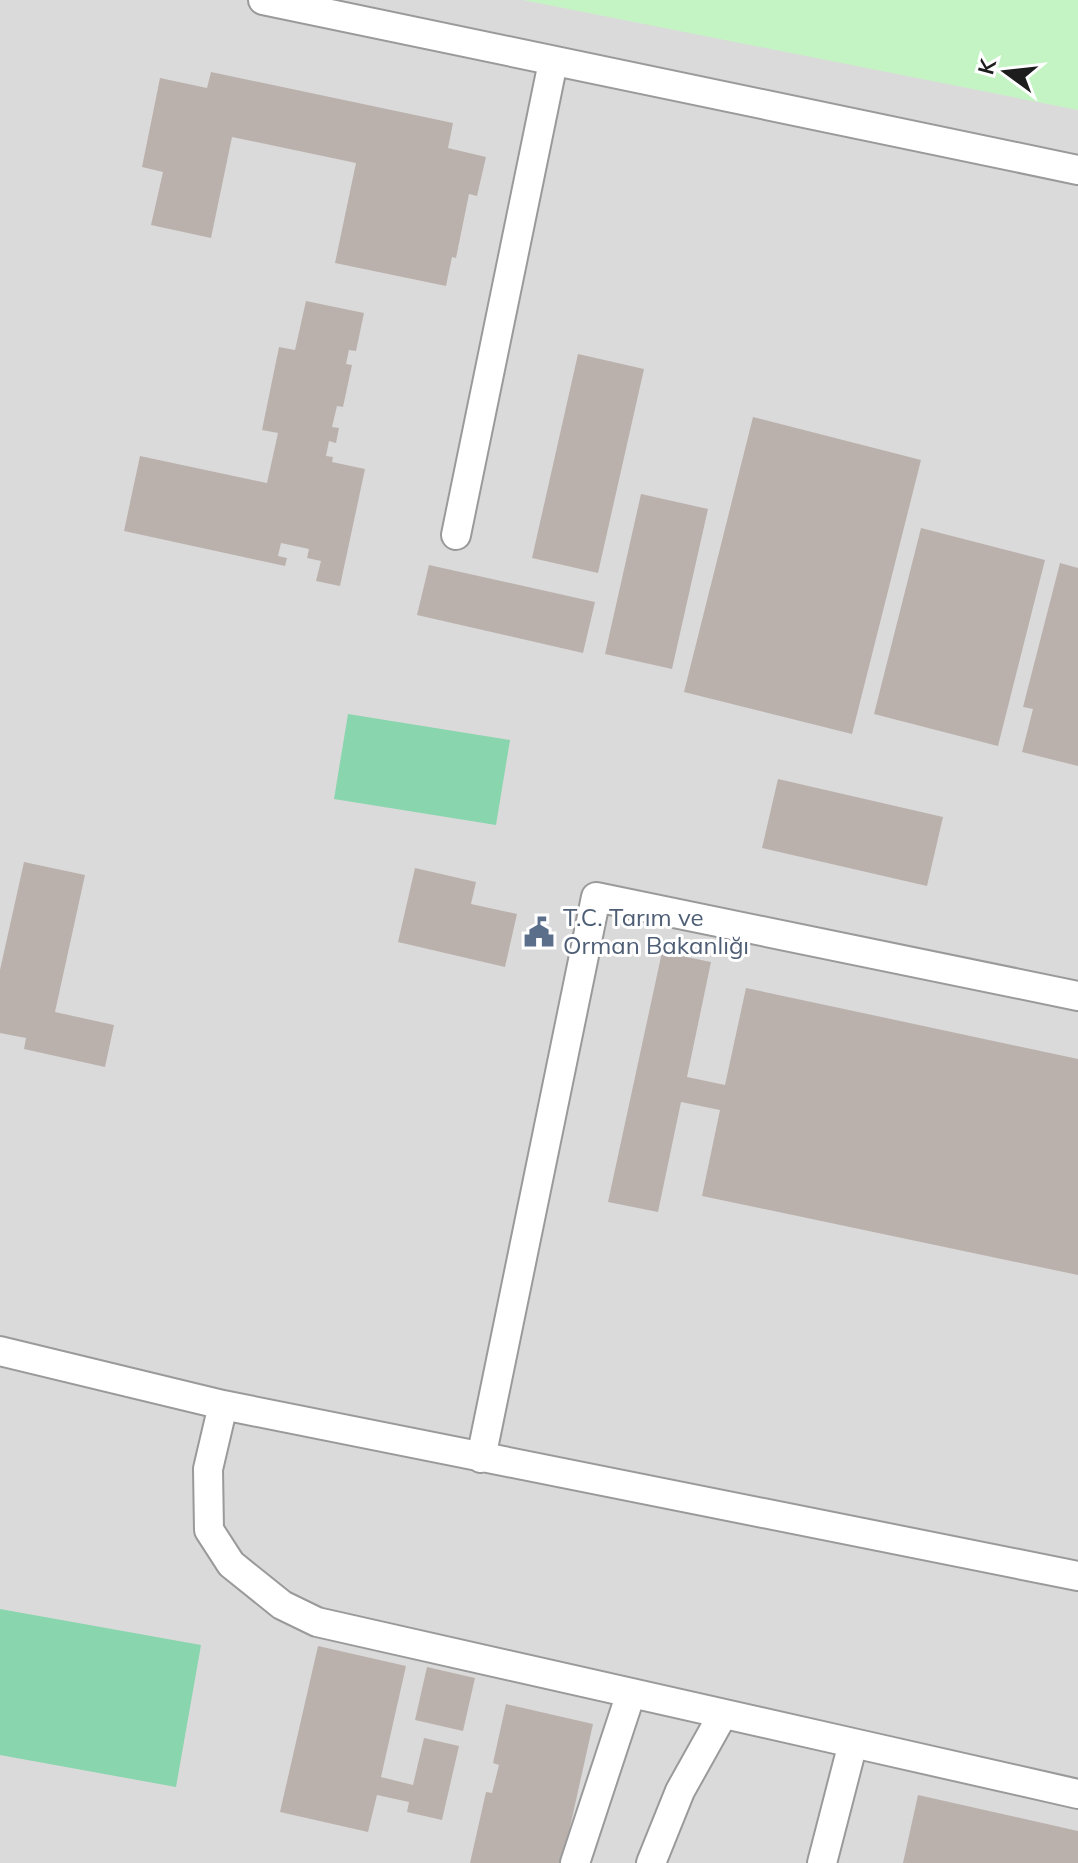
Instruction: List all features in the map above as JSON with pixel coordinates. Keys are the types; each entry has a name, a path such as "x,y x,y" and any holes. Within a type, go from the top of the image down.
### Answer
{"street":[{"path":"263,0 1078,170"},
{"path":"456,535 553,62"},
{"path":"481,1458 596,897 1078,996"},
{"path":"0,1351 223,1405 1078,1576"},
{"path":"223,1405 208,1469 209,1530 231,1564 282,1605 317,1622 1078,1794"},
{"path":"575,1863 631,1693"},
{"path":"651,1863 680,1791 723,1714"},
{"path":"822,1863 853,1743"}],"shaded area":[{"name":"T.C. Tarım ve Orman Bakanlığı","path":"0,0 1078,0 1078,1863 0,1863"}],"green space":[{"path":"523,0 1078,0 1078,110"},
{"path":"348,714 510,740 496,825 334,799"},
{"path":"0,1609 201,1645 176,1787 0,1755"}],"building":[{"path":"211,72 453,123 448,148 486,157 477,196 469,194 456,258 452,257 446,286 335,263 356,163 232,137 211,238 151,225 163,172 142,167 160,78 207,88"},
{"path":"306,301 364,313 356,351 349,350 346,364 352,365 343,407 337,406 332,427 339,428 336,443 329,441 326,456 333,457 332,462 365,469 340,586 316,581 321,561 307,558 309,549 281,543 278,556 287,558 285,566 124,531 140,456 267,483 278,433 262,430 279,347 295,350"},
{"path":"578,354 644,369 598,573 532,558"},
{"path":"753,417 921,460 852,734 684,692"},
{"path":"641,494 708,509 672,669 605,654"},
{"path":"921,528 1045,560 998,746 874,714"},
{"path":"1060,563 1078,568 1078,766 1022,752 1033,709 1023,707"},
{"path":"429,565 595,602 583,653 417,615"},
{"path":"778,779 943,817 927,886 762,848"},
{"path":"24,862 85,875 55,1012 114,1025 105,1067 24,1049 26,1038 0,1033 0,970"},
{"path":"415,868 476,882 471,904 517,914 505,967 398,942"},
{"path":"662,952 711,962 687,1077 725,1085 746,988 1078,1059 1078,1275 702,1196 720,1110 681,1102 658,1212 608,1202"},
{"path":"318,1646 406,1666 381,1777 413,1785 424,1738 459,1746 442,1820 407,1812 409,1802 377,1795 368,1832 280,1812"},
{"path":"427,1667 475,1678 463,1731 415,1720"},
{"path":"506,1704 593,1724 562,1863 470,1863 486,1792 492,1793 499,1765 493,1763"},
{"path":"918,1795 1078,1831 1078,1863 903,1863"}],"place":[{"name":"T.C. Tarım ve Orman Bakanlığı","path":"539,932"}]}
